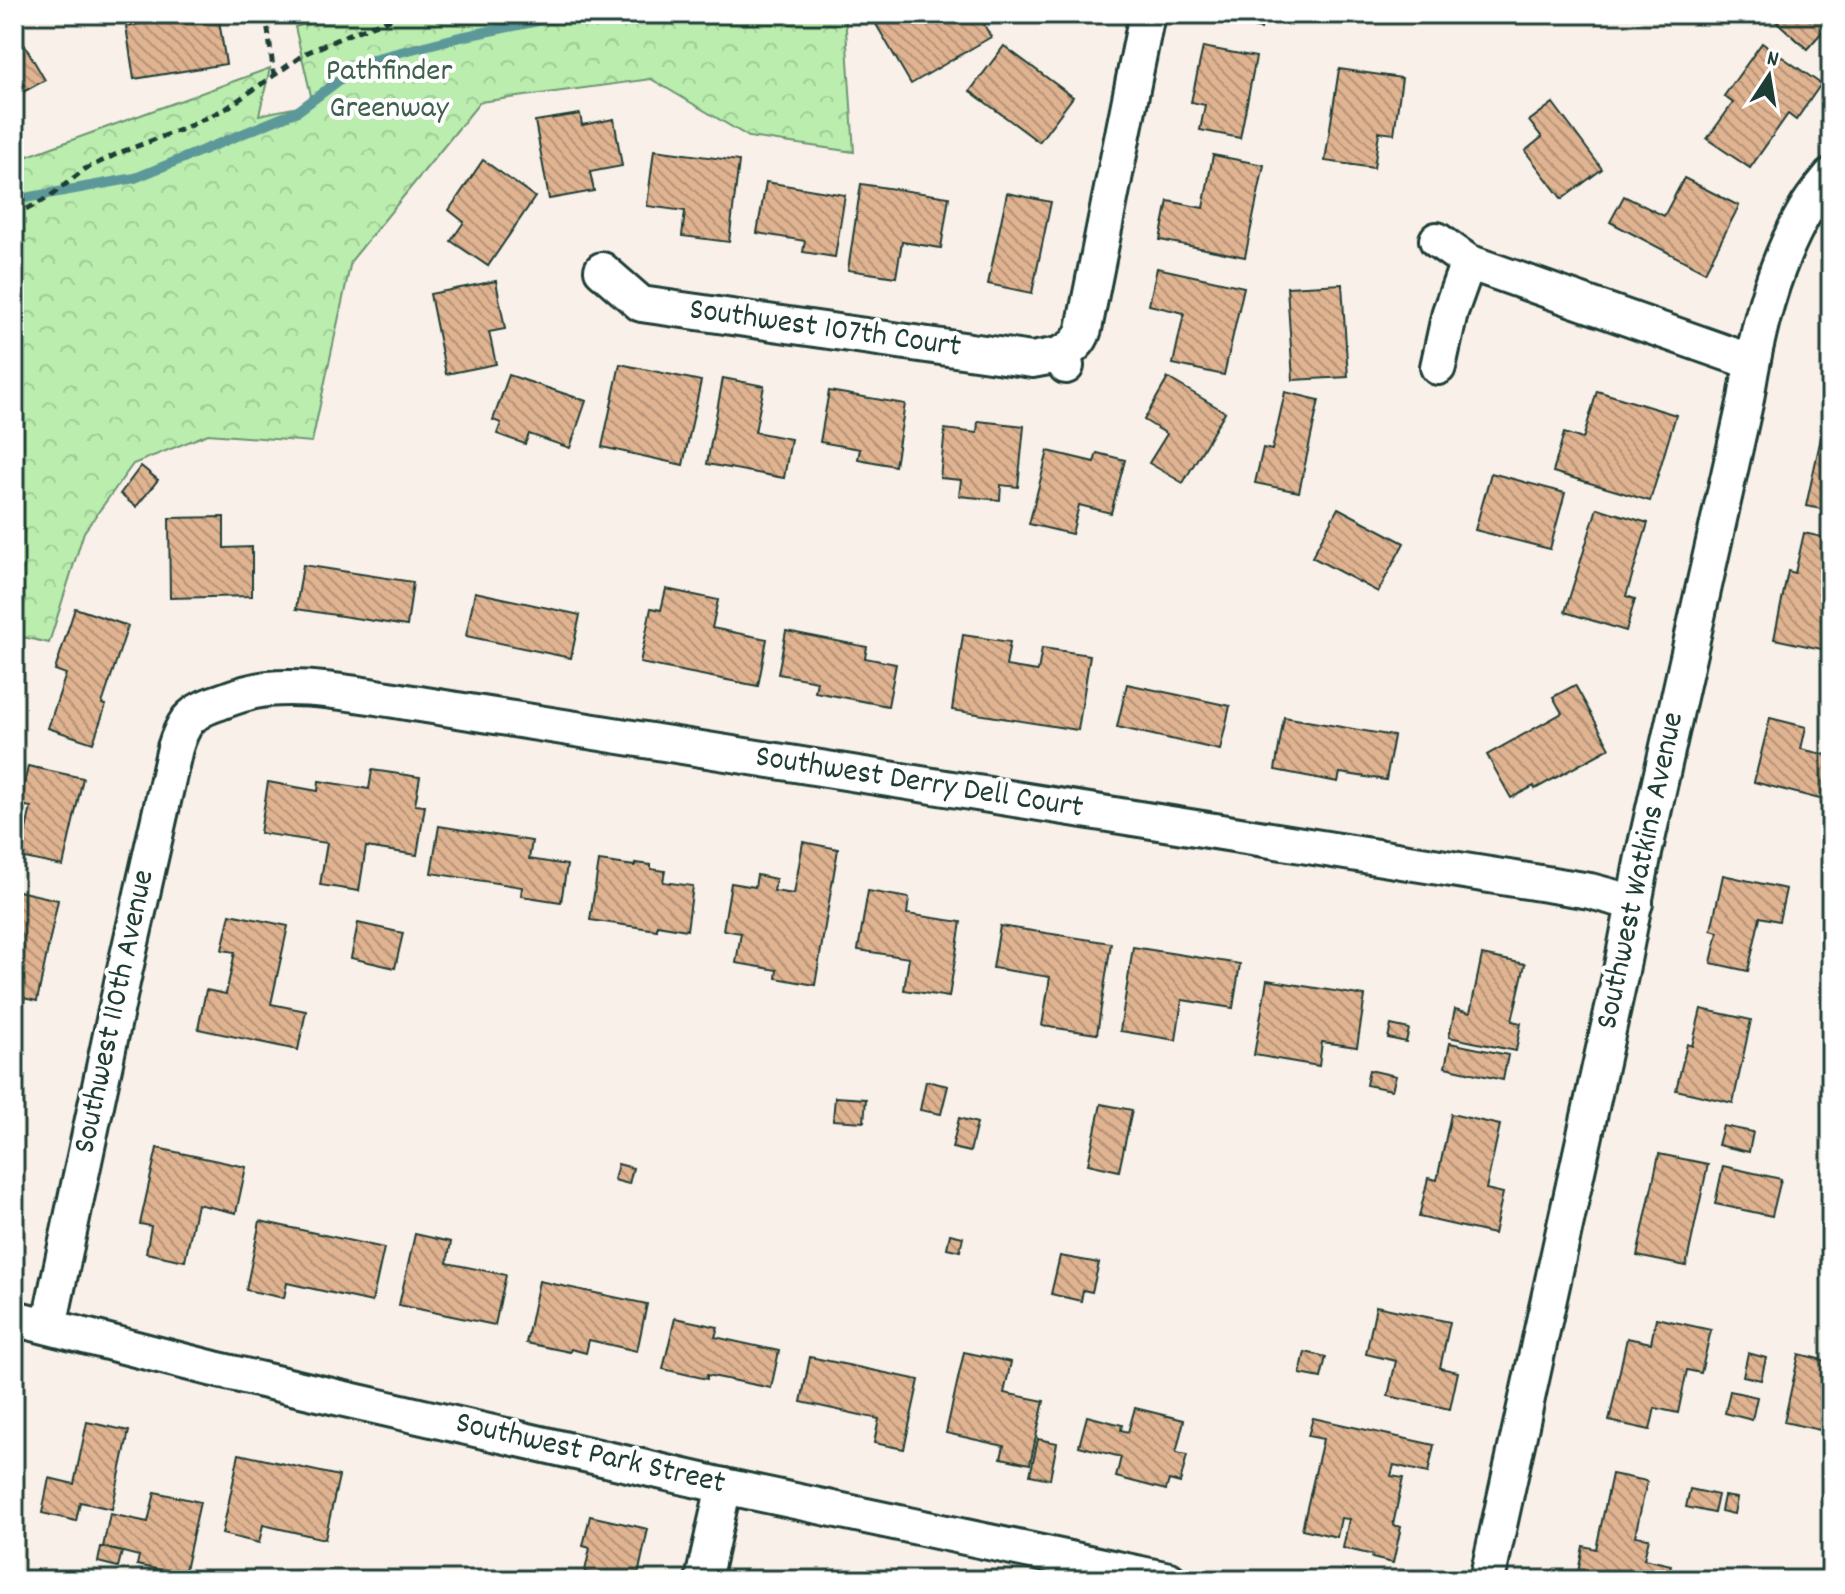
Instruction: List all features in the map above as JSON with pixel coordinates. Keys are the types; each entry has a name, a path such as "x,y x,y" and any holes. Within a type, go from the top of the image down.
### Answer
{"street":[{"name":"Southwest 107th Court","path":"602,270 641,304 1032,360 1062,360 1084,329 1147,14"},
{"name":"Southwest Watkins Avenue","path":"1487,1580 1752,362 1782,256 1806,208 1831,176"},
{"path":"1437,240 1468,262 1752,362"},
{"path":"1438,367 1450,312 1468,262"},
{"name":"Southwest Derry Dell Court","path":"204,708 265,689 330,692 562,726 1574,888 1635,903"},
{"name":"Southwest 110th Avenue","path":"49,1326 175,748 186,722 204,708"},
{"name":"Southwest Park Street","path":"14,1318 214,1369 724,1486 1169,1580"},
{"path":"703,1580 724,1486"}],"path":[{"path":"266,14 275,77"},
{"path":"14,216 48,198 85,169 227,108 306,53 405,14"}],"green space":[{"name":"Pathfinder Greenway","path":"342,14 845,14 854,152 749,137 651,79 480,102 351,261 312,442 208,434 133,464 84,532 49,643 14,635 14,161 270,68 259,115 313,104 295,27"}],"building":[{"path":"218,14 226,64 134,79 126,26"},
{"path":"870,14 978,14 991,37 911,84"},
{"path":"1209,14 1265,14 1261,29 1208,17"},
{"path":"1768,14 1831,14 1831,22 1807,49"},
{"path":"14,27 45,80 14,97"},
{"path":"1762,43 1821,84 1796,120 1788,114 1750,168 1707,139 1733,103 1724,96"},
{"path":"1004,46 1073,97 1039,142 970,91"},
{"path":"1203,47 1256,57 1240,138 1200,130 1205,105 1191,102"},
{"path":"1339,69 1402,78 1394,134 1379,132 1374,168 1325,161"},
{"path":"1553,103 1602,169 1562,199 1525,151 1542,137 1529,121"},
{"path":"580,114 582,125 614,119 622,166 590,172 594,191 549,199 535,121"},
{"path":"654,150 739,161 729,242 682,236 685,211 647,206"},
{"path":"1213,155 1264,165 1245,257 1160,240 1168,201 1203,208"},
{"path":"483,160 535,197 488,266 451,241 464,222 449,210"},
{"path":"1684,178 1739,206 1705,272 1610,222 1624,196 1664,216"},
{"path":"766,182 845,195 835,257 803,252 805,241 757,233"},
{"path":"861,184 949,197 941,248 902,242 896,277 848,270"},
{"path":"1007,193 1051,202 1032,293 988,284"},
{"path":"1157,268 1244,287 1224,375 1173,364 1184,313 1149,305"},
{"path":"496,281 505,329 489,332 496,364 446,374 430,294"},
{"path":"1342,284 1348,377 1293,380 1287,287"},
{"path":"620,364 701,381 683,465 602,447"},
{"path":"509,375 586,401 570,448 529,434 525,444 497,434 501,423 493,420"},
{"path":"723,378 764,386 755,432 791,439 784,478 707,464"},
{"path":"1168,378 1225,412 1183,483 1149,463 1167,434 1144,420"},
{"path":"829,391 905,404 895,466 858,459 860,449 820,442"},
{"path":"1597,391 1676,415 1650,501 1553,472 1564,433 1583,439"},
{"path":"1285,392 1319,400 1299,492 1255,483 1263,448 1272,450"},
{"path":"1831,392 1831,511 1806,506"},
{"path":"978,421 1024,426 1018,487 1001,485 1000,500 959,496 961,480 940,478 945,429 977,433"},
{"path":"1048,451 1094,462 1097,453 1125,460 1111,513 1079,505 1072,534 1029,524"},
{"path":"141,466 158,480 136,507 120,494"},
{"path":"1491,473 1565,493 1550,549 1475,530"},
{"path":"1338,508 1404,543 1378,592 1312,557"},
{"path":"1597,508 1648,523 1626,596 1635,599 1626,631 1565,612"},
{"path":"224,517 224,548 252,547 252,596 170,598 169,518"},
{"path":"1804,533 1831,539 1831,651 1774,639 1788,571 1795,573"},
{"path":"303,565 413,582 407,626 296,609"},
{"path":"666,589 718,600 712,628 767,639 758,686 640,663 651,608 661,610"},
{"path":"475,592 580,615 571,658 466,636"},
{"path":"75,608 128,626 102,704 106,705 93,743 48,728 66,674 55,670"},
{"path":"786,631 867,647 865,658 896,664 888,706 815,692 817,681 778,674"},
{"path":"963,635 1010,642 1006,666 1038,671 1042,648 1090,655 1078,730 952,710"},
{"path":"1127,684 1230,706 1220,750 1117,727"},
{"path":"1575,685 1610,748 1535,789 1534,786 1511,798 1487,755 1562,713 1553,697"},
{"path":"1284,717 1394,736 1386,780 1340,773 1338,782 1275,770"},
{"path":"1770,718 1806,727 1801,749 1831,756 1831,802 1754,782"},
{"path":"28,766 83,778 63,866 20,857 31,807 20,805"},
{"path":"372,770 420,777 415,805 425,806 417,855 366,847 359,891 320,885 327,843 260,833 268,782 318,791 319,781 369,789"},
{"path":"439,826 532,841 529,859 567,865 561,902 521,896 522,887 431,873"},
{"path":"803,842 838,849 815,985 776,978 777,970 736,963 741,933 723,930 731,883 755,887 757,875 776,879 774,891 794,894"},
{"path":"599,861 651,865 651,869 665,871 663,882 693,886 687,930 657,925 657,930 590,920"},
{"path":"1723,875 1786,889 1779,921 1760,917 1748,971 1711,963 1718,932 1711,930"},
{"path":"14,890 58,900 37,1001 14,996"},
{"path":"868,891 909,898 907,914 961,922 949,997 904,990 909,958 858,950"},
{"path":"230,914 288,926 271,1004 306,1011 298,1050 198,1029 206,990 226,994 235,952 222,950"},
{"path":"358,923 403,933 395,968 351,958"},
{"path":"1000,926 1111,943 1097,1034 1042,1026 1050,977 993,968"},
{"path":"1133,947 1240,964 1233,1008 1182,1000 1176,1040 1120,1031"},
{"path":"1482,955 1525,964 1512,1021 1521,1023 1516,1051 1449,1037 1455,1009 1470,1013"},
{"path":"1267,980 1365,996 1357,1047 1322,1042 1319,1066 1254,1055"},
{"path":"1701,1009 1751,1020 1733,1103 1676,1090 1687,1044 1692,1046"},
{"path":"1391,1025 1409,1029 1406,1042 1388,1038"},
{"path":"1450,1043 1508,1055 1503,1080 1445,1067"},
{"path":"1369,1070 1396,1076 1392,1090 1366,1085"},
{"path":"926,1081 948,1086 941,1114 920,1110"},
{"path":"835,1097 866,1099 864,1122 833,1120"},
{"path":"1101,1104 1132,1110 1119,1171 1088,1164"},
{"path":"1451,1114 1500,1125 1486,1189 1503,1193 1494,1234 1419,1217 1428,1178 1437,1180"},
{"path":"959,1118 977,1123 970,1152 952,1148"},
{"path":"1723,1126 1753,1132 1749,1152 1718,1145"},
{"path":"157,1148 246,1167 236,1213 197,1204 185,1261 146,1253 151,1226 140,1224"},
{"path":"1659,1154 1708,1164 1686,1266 1637,1256"},
{"path":"618,1164 633,1168 629,1184 614,1180"},
{"path":"1723,1166 1781,1179 1772,1216 1715,1204"},
{"path":"260,1221 384,1248 372,1302 287,1283 284,1298 246,1290"},
{"path":"415,1234 451,1242 447,1263 506,1275 495,1325 399,1305"},
{"path":"950,1234 963,1237 960,1251 947,1248"},
{"path":"1060,1256 1099,1263 1092,1292 1083,1290 1081,1301 1051,1294"},
{"path":"539,1281 647,1304 637,1351 589,1340 586,1353 526,1343"},
{"path":"1376,1306 1450,1322 1440,1368 1458,1372 1450,1409 1388,1396 1396,1361 1366,1354"},
{"path":"675,1318 718,1327 715,1337 779,1351 771,1388 663,1369"},
{"path":"1656,1318 1711,1330 1701,1373 1687,1370 1678,1413 1655,1408 1650,1430 1609,1421 1627,1338 1651,1343"},
{"path":"964,1352 1011,1362 1004,1393 1044,1401 1030,1464 1001,1458 1004,1446 946,1433"},
{"path":"1305,1352 1326,1357 1321,1378 1300,1374"},
{"path":"1748,1353 1766,1358 1761,1380 1743,1376"},
{"path":"1799,1354 1831,1362 1831,1414 1824,1413 1820,1430 1784,1422"},
{"path":"810,1357 919,1380 904,1449 874,1443 879,1419 801,1402"},
{"path":"1730,1391 1757,1397 1752,1420 1725,1413"},
{"path":"1135,1408 1184,1420 1176,1453 1187,1455 1180,1483 1169,1480 1166,1490 1116,1477 1121,1457 1079,1446 1087,1416 1122,1425 1121,1430 1128,1432"},
{"path":"1313,1418 1434,1445 1428,1473 1394,1465 1391,1476 1403,1478 1393,1525 1401,1527 1393,1563 1343,1548 1349,1519 1341,1518 1337,1537 1302,1529 1323,1439 1308,1436"},
{"path":"87,1422 129,1431 112,1509 80,1502 76,1521 42,1513 49,1478 74,1484"},
{"path":"1038,1439 1057,1443 1050,1479 1030,1475"},
{"path":"239,1454 339,1476 325,1539 263,1525 259,1543 222,1534"},
{"path":"1612,1474 1647,1481 1635,1536 1649,1538 1644,1559 1671,1565 1668,1580 1577,1578 1583,1546 1596,1549"},
{"path":"1690,1489 1718,1495 1714,1513 1686,1507"},
{"path":"155,1492 200,1502 184,1575 137,1565 139,1556 103,1547 110,1514 148,1522"},
{"path":"1724,1496 1737,1498 1734,1514 1721,1511"},
{"path":"590,1516 648,1529 637,1580 583,1580 590,1548 583,1546"},
{"path":"101,1547 122,1552 118,1567 98,1562"}],"waterway":[{"path":"14,200 135,178 298,111 365,61 572,14"}]}
